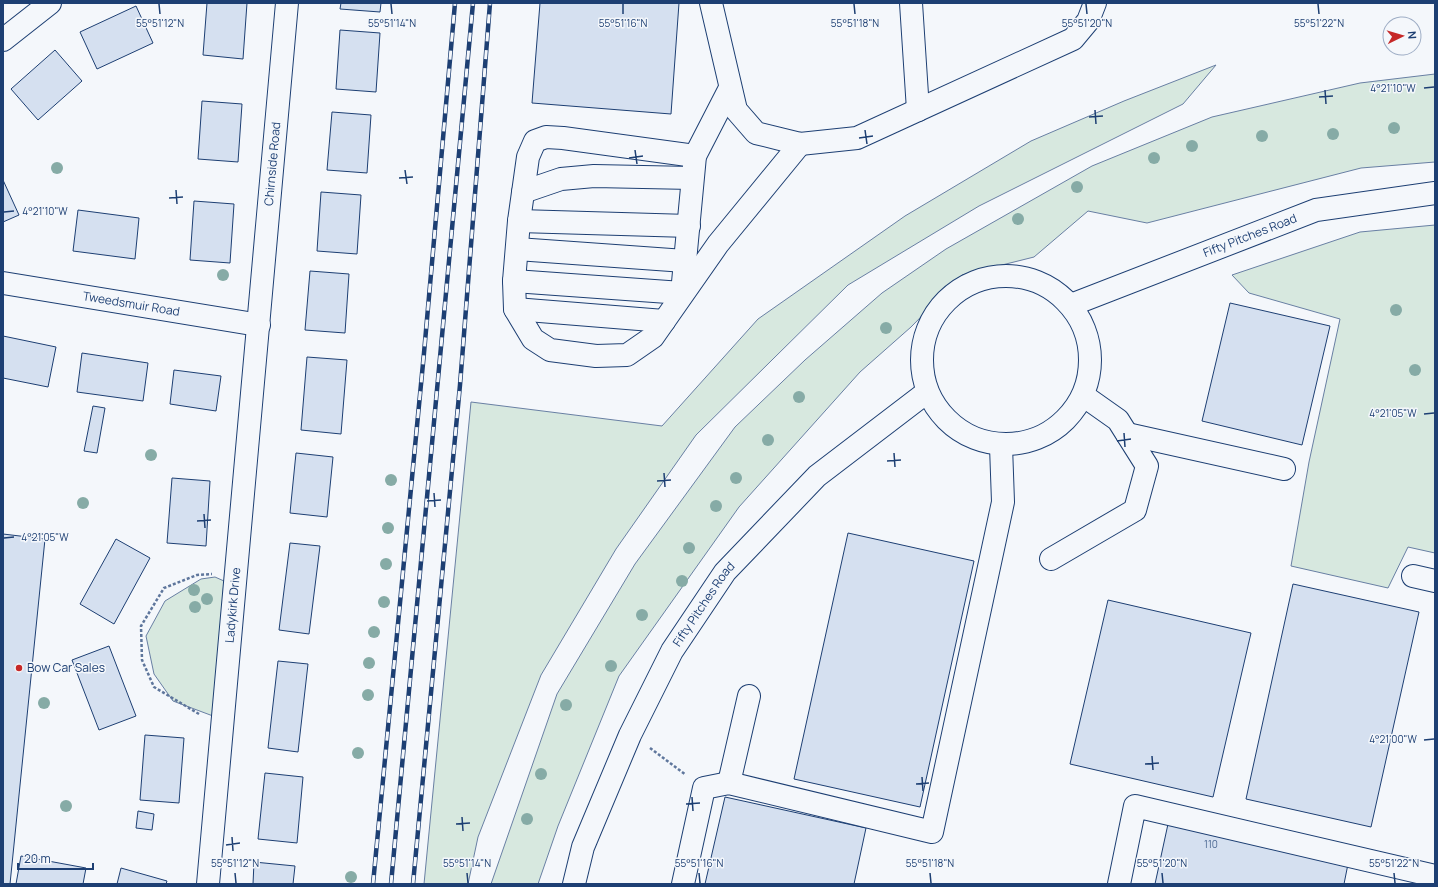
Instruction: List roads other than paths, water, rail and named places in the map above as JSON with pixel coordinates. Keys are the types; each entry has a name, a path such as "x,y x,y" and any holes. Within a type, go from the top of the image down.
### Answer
{"street":[{"path":"3,40 50,3"},
{"name":"Chirnside Road","path":"258,325 287,3"},
{"path":"711,3 736,110 756,133 800,144 857,138 1073,39 1088,21 1095,3"},
{"path":"911,3 918,110"},
{"path":"682,293 695,156 730,88"},
{"path":"695,156 563,138 546,137 535,141 528,157 519,221 514,281 515,308 533,339 550,350 596,356 627,355 653,337 682,293 718,244 800,144"},
{"path":"523,192 561,179 594,176 692,178"},
{"name":"Fifty Pitches Road","path":"1071,305 1316,210 1435,193"},
{"path":"519,221 689,226"},
{"path":"517,249 685,261"},
{"path":"993,276 1034,280 1060,294 1071,305 1086,331 1091,349 1089,379 1084,396 1057,429 1030,442 1001,446 972,439 944,418 928,392 921,363 923,342 934,314 951,296 976,280 993,276"},
{"path":"514,281 682,293"},
{"name":"Tweedsmuir Road","path":"3,283 258,325"},
{"path":"515,308 664,321"},
{"name":"Ladykirk Drive","path":"208,884 258,325"},
{"name":"Fifty Pitches Road","path":"574,884 583,847 630,734 672,651 726,572 817,476 928,392"},
{"path":"1050,559 1135,510 1148,466 1118,420 1084,396"},
{"path":"1127,434 1284,469"},
{"path":"683,884 704,788 728,783 932,832 1002,502 1001,446"},
{"path":"1413,576 1435,581"},
{"path":"728,783 749,696"},
{"path":"1119,884 1136,806 1435,876"}],"railway":[{"path":"373,884 424,353 455,3"},
{"path":"391,884 473,3"},
{"path":"413,884 460,385 490,3"}],"place":[{"name":"Bow Car Sales","path":"19,668"}]}
